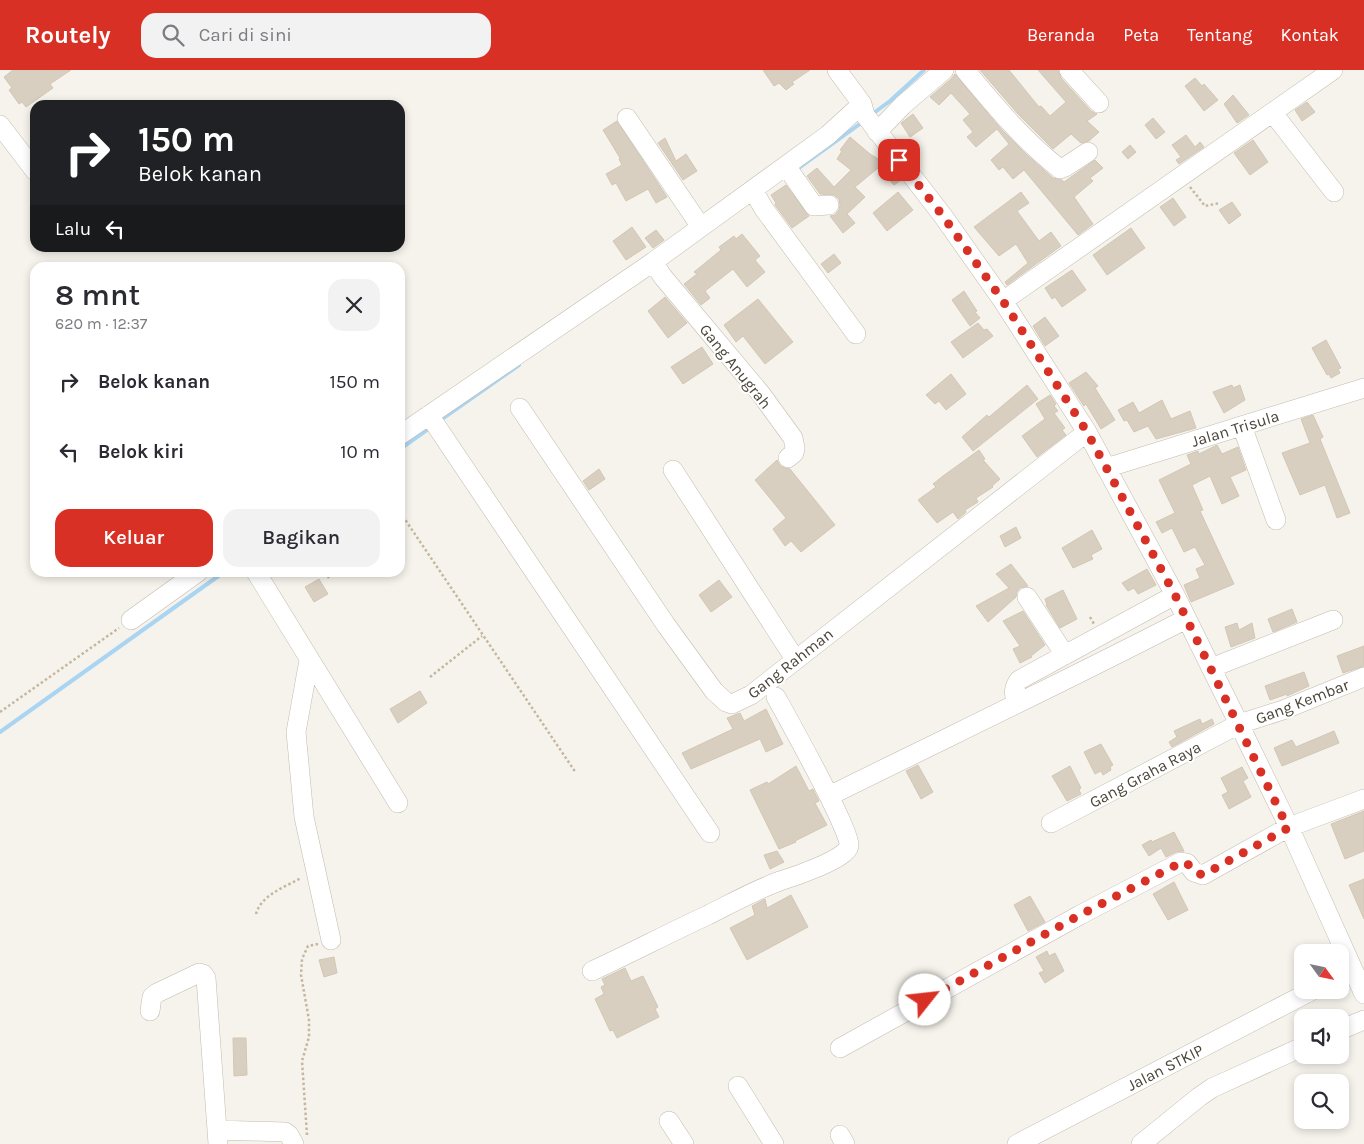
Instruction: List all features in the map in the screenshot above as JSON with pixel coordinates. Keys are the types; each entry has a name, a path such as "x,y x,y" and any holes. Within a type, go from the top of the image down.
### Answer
{"street":[{"path":"837,70 869,120 943,216 1003,301 1087,432 1175,595 1239,724 1356,976"},
{"path":"405,433 433,422 657,268 701,228 758,199 791,173 828,135 903,105 944,70"},
{"path":"965,70 1010,124 1036,150 1060,169 1088,152"},
{"path":"1069,70 1099,103"},
{"path":"1003,301 1334,70"},
{"path":"1273,112 1334,192"},
{"path":"627,118 701,228"},
{"path":"0,125 30,164"},
{"path":"791,173 814,206 829,205"},
{"path":"758,199 856,334"},
{"name":"Gang Anugrah","path":"657,268 761,394 793,438 794,453 788,458"},
{"name":"Jalan Trisula","path":"1106,468 1364,388"},
{"name":"Gang Rahman","path":"520,408 666,625 721,698 732,704 751,695 1087,432"},
{"path":"433,422 710,833"},
{"path":"1242,426 1276,520"},
{"path":"674,470 794,660"},
{"path":"131,620 191,577"},
{"path":"259,577 398,803"},
{"path":"1016,703 1014,692 1019,680 1175,595"},
{"path":"1027,597 1064,656"},
{"path":"829,796 1186,619"},
{"path":"1211,668 1333,620"},
{"path":"309,660 296,732 304,817 331,940"},
{"name":"Gang Kembar","path":"1239,724 1283,710 1364,677"},
{"path":"592,971 753,892 844,855 849,847 849,839 829,796 776,697"},
{"name":"Gang Graha Raya","path":"1051,824 1239,724"},
{"path":"840,1048 1080,915 1182,862 1187,863 1194,872 1203,875 1288,828 1364,799"},
{"path":"150,1011 152,998 157,993 199,973 204,974 206,978 218,1137 285,1132 301,1141"},
{"name":"Jalan STKIP","path":"1016,1144 1296,999"},
{"path":"1349,1026 1364,1020"},
{"path":"1141,1144 1212,1088 1294,1051"},
{"path":"738,1086 774,1144"},
{"path":"669,1121 684,1144"}],"path":[{"path":"1182,176 1205,206 1220,202"},
{"path":"405,520 576,773"},
{"path":"0,712 131,620"},
{"path":"430,677 482,636"},
{"path":"256,914 258,906 268,897 316,870"},
{"path":"301,1141 302,1061 309,1036 310,1020 301,975 302,958 308,946 331,940"}],"building":[{"path":"13,70 71,70 50,84 53,88 36,100 30,100 30,104 26,107 22,102 19,104 9,90 12,88 4,77"},
{"path":"763,70 810,70 792,82 794,84 786,90 779,83 774,86"},
{"path":"980,70 1009,70 1039,107 1041,106 1050,116 1066,102 1038,70 1058,70 1061,78 1091,111 1097,114 1087,121 1099,132 1089,141 1081,143 1071,134 1053,149 1018,114"},
{"path":"955,74 1002,130 1053,178 1064,182 1095,160 1103,168 1090,178 1093,181 1074,197 1093,224 1078,235 1024,170 1013,179 1003,167 999,170 991,160 1009,144 997,129 976,147 967,137 973,132 963,120 970,114 951,93 939,105 930,97"},
{"path":"1195,78 1202,86 1204,84 1218,100 1204,111 1185,86"},
{"path":"1233,95 1249,115 1237,123 1224,104"},
{"path":"1307,102 1315,112 1302,121 1295,110"},
{"path":"913,114 923,128 910,137 901,123"},
{"path":"1153,118 1165,132 1156,139 1145,125"},
{"path":"617,121 667,197 656,203 648,189 626,201 616,183 612,185 606,174 622,165 620,158 603,130"},
{"path":"1186,135 1195,147 1200,142 1204,147 1179,164 1176,160 1181,157 1172,145"},
{"path":"850,137 870,154 885,163 886,161 901,180 894,185 878,168 855,187 865,197 847,214 855,223 843,233 830,216 835,215 839,210 839,199 834,195 820,194 807,176 817,168 834,187 851,170 837,159 842,151 840,150"},
{"path":"665,138 676,161 686,154 697,171 683,180 658,143"},
{"path":"1253,140 1268,162 1250,175 1234,153"},
{"path":"1130,145 1136,152 1128,159 1122,152"},
{"path":"786,185 809,216 792,228 775,205 776,203 771,195"},
{"path":"898,192 913,210 887,231 873,213"},
{"path":"1021,192 1029,203 1017,211 1039,241 1051,232 1061,246 1007,285 1005,282 1028,263 1016,244 999,256 974,227"},
{"path":"1173,198 1186,217 1174,226 1160,207"},
{"path":"1232,202 1241,215 1229,224 1219,210"},
{"path":"632,227 646,247 626,260 613,241"},
{"path":"1131,228 1145,248 1107,275 1093,255"},
{"path":"656,230 664,240 653,248 645,238"},
{"path":"742,234 760,256 755,260 765,272 747,287 733,269 705,291 710,298 701,305 684,284 697,274 694,272 721,250 719,247 734,236 736,239"},
{"path":"834,254 841,263 828,273 821,264"},
{"path":"1072,270 1086,290 1062,307 1055,297 1052,299 1045,288"},
{"path":"964,291 980,318 970,326 952,300"},
{"path":"665,297 687,323 668,338 648,311"},
{"path":"758,299 793,342 765,364 743,336 736,342 724,325"},
{"path":"1045,317 1059,336 1045,346 1033,326"},
{"path":"978,323 993,336 963,358 951,342"},
{"path":"1326,340 1341,368 1338,369 1340,373 1331,378 1329,374 1327,375 1312,348"},
{"path":"702,347 713,364 683,384 671,367"},
{"path":"1086,372 1098,386 1095,388 1115,420 1101,429 1086,404 1084,406 1069,383"},
{"path":"951,374 966,394 946,410 939,401 935,404 926,395"},
{"path":"1027,385 1038,399 973,451 962,437 987,415 989,417"},
{"path":"1232,385 1233,388 1240,385 1245,400 1224,413 1213,392"},
{"path":"1050,395 1058,411 1054,413 1065,428 1062,430 1066,435 1037,457 1022,436 1045,419 1036,404"},
{"path":"1162,400 1171,419 1190,411 1196,428 1156,439 1148,426 1134,432 1127,420 1124,421 1118,410 1133,402 1139,413"},
{"path":"1313,415 1323,437 1320,439 1350,513 1337,518 1325,485 1300,495 1282,453 1310,443 1301,419"},
{"path":"1217,445 1222,454 1238,447 1246,470 1230,477 1239,496 1222,504 1210,476 1192,485 1203,510 1200,511 1234,584 1191,602 1184,585 1200,578 1196,569 1205,565 1195,547 1184,552 1172,528 1162,533 1156,522 1175,513 1159,480 1191,464 1187,455 1198,451 1199,454"},
{"path":"979,450 985,459 983,460 1000,479 993,487 976,498 978,502 965,510 966,512 958,519 953,512 937,523 918,500 936,487 933,484"},
{"path":"777,460 780,466 790,469 835,525 801,552 791,541 785,546 773,529 786,518 755,480"},
{"path":"599,469 605,479 589,490 583,481"},
{"path":"1016,527 1021,538 1005,547 1000,536"},
{"path":"1092,530 1102,549 1091,555 1093,559 1073,568 1062,548"},
{"path":"1011,564 1028,586 1020,588 1016,597 988,622 976,606 1009,588 996,574"},
{"path":"1147,569 1156,585 1138,594 1134,588 1128,591 1122,583"},
{"path":"319,579 328,594 314,602 305,587"},
{"path":"719,580 732,597 711,612 699,595"},
{"path":"1063,590 1077,619 1060,628 1046,605 1045,599"},
{"path":"1292,609 1297,622 1273,632 1268,619"},
{"path":"1023,611 1045,645 1032,657 1020,663 1013,649 1020,646 1003,621"},
{"path":"1237,623 1239,630 1252,623 1255,638 1231,647 1225,627"},
{"path":"1364,646 1364,666 1343,673 1337,656"},
{"path":"1304,672 1309,686 1287,696 1287,694 1270,700 1265,686"},
{"path":"420,691 427,703 398,723 390,709"},
{"path":"766,709 783,744 766,752 760,739 691,769 682,753 733,729 727,718 740,713 744,721"},
{"path":"1200,719 1202,724 1212,719 1214,724 1172,747 1169,742 1177,737 1174,731"},
{"path":"1334,731 1339,743 1282,766 1274,748 1292,740 1296,747"},
{"path":"1101,744 1113,765 1110,767 1111,770 1103,775 1101,771 1095,774 1084,752"},
{"path":"918,765 933,792 921,799 906,771"},
{"path":"796,766 809,791 813,789 819,801 815,803 827,825 779,849 750,790 767,782 768,784"},
{"path":"1070,766 1081,788 1079,790 1081,794 1067,801 1052,776"},
{"path":"1242,767 1248,778 1243,781 1251,797 1229,809 1222,795 1228,792 1221,778"},
{"path":"1364,811 1364,851 1345,859 1331,824"},
{"path":"1174,832 1184,851 1176,852 1166,857 1161,848 1149,856 1142,845"},
{"path":"777,851 784,862 770,869 764,855"},
{"path":"1364,879 1364,919 1349,885"},
{"path":"1174,882 1188,910 1168,920 1153,894"},
{"path":"791,895 808,927 747,960 730,928 755,915 752,906 765,899 767,908"},
{"path":"1030,896 1045,922 1028,931 1014,905"},
{"path":"1047,951 1049,956 1055,953 1064,971 1045,983 1039,973 1044,971 1036,957"},
{"path":"334,957 337,973 324,977 319,960"},
{"path":"625,968 631,981 643,976 658,1007 655,1009 659,1017 617,1038 613,1030 610,1031 595,999 604,994 601,987 605,985 602,979"},
{"path":"233,1038 246,1038 247,1075 234,1076"}],"waterway":[{"path":"871,115 890,101 924,70"},
{"path":"796,170 864,121"},
{"path":"439,421 519,365"},
{"path":"405,445 431,427"},
{"path":"0,732 217,577"}],"route":[{"path":"899,160 943,216 1003,301 1087,432 1175,595 1288,828 1203,875 1194,872 1187,863 1182,862 1080,915 925,1000"}]}
